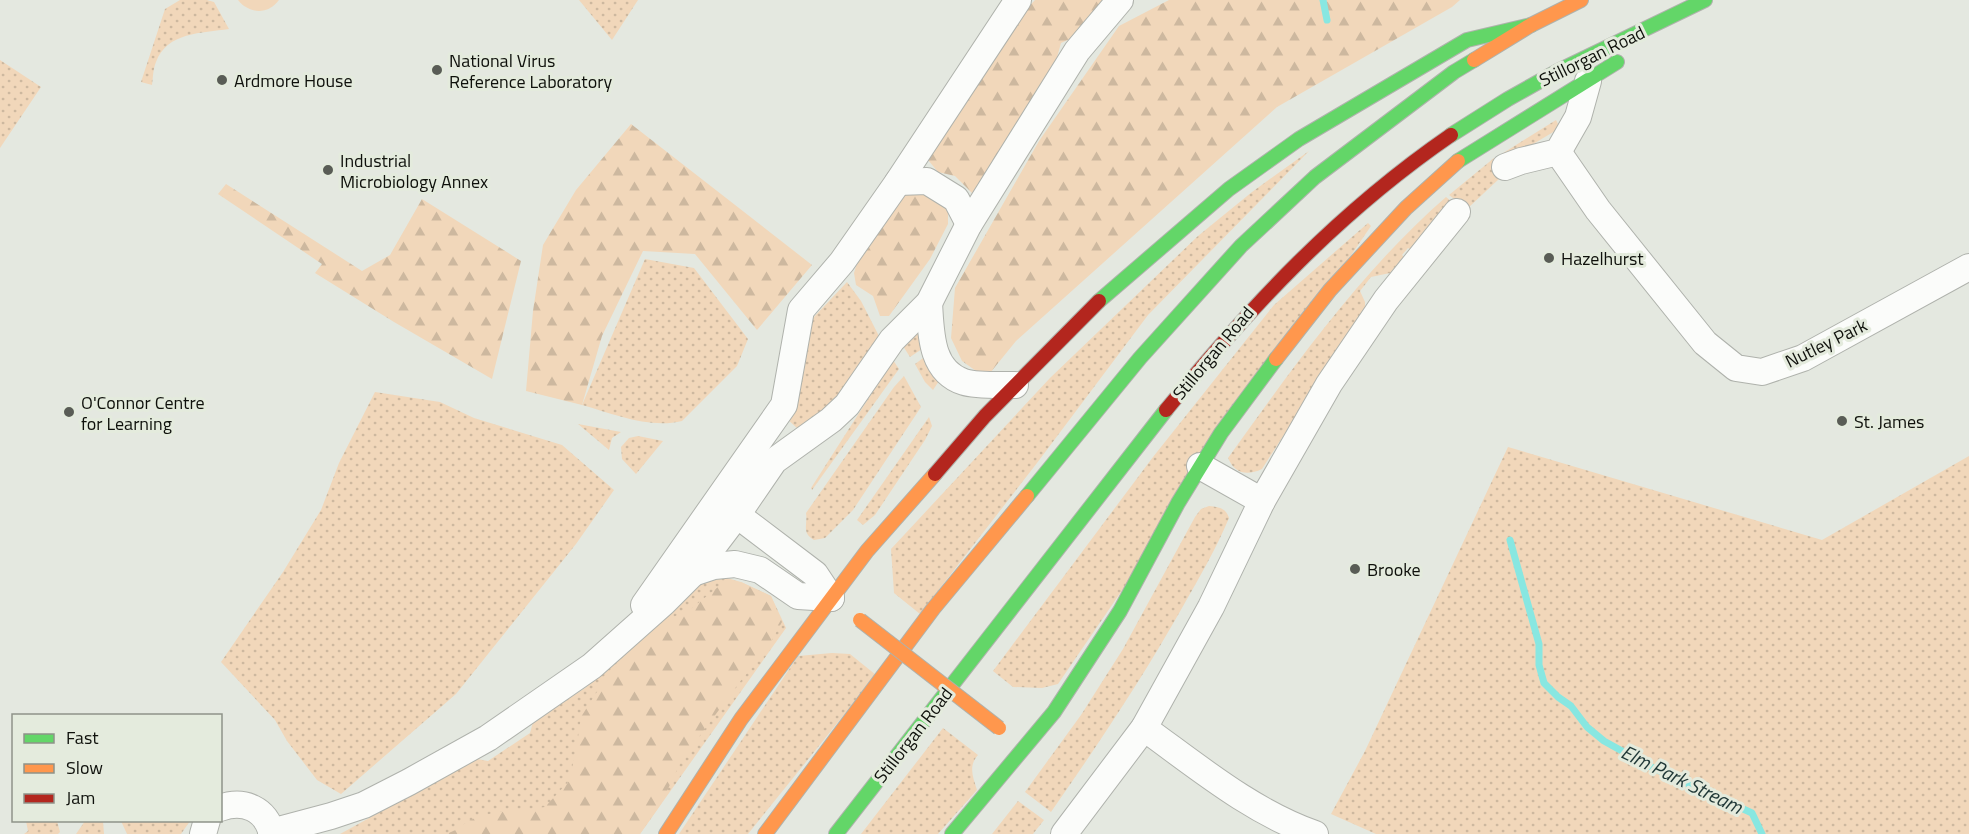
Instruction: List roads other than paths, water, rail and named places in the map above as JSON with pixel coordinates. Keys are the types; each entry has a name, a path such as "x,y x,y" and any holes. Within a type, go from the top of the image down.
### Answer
{"main road":[{"path":"765,834 933,609 1140,358 1241,246 1315,177 1454,72 1531,25 1581,0"},
{"name":"Stillorgan Road","path":"836,834 1186,383 1250,309 1299,258 1390,179 1454,134 1523,91 1581,59 1705,0"},
{"path":"952,834 1011,738 1054,712 1120,611 1178,503 1246,397 1352,266 1406,208 1460,160 1588,81 1682,12"},
{"path":"666,834 741,718 840,604 913,497 985,416 1108,291 1228,189 1299,140 1467,40 1531,25"},
{"path":"840,604 1011,738"}],"street":[{"path":"619,642 784,405 801,310 842,262 898,182 1017,0"},
{"path":"222,807 231,804 252,807 268,822 272,833 346,811 409,782 488,738 592,666 663,603 693,573 774,461 831,420 847,405 892,340 928,303 969,224 1077,51 1120,0"},
{"path":"1505,167 1558,153 1578,117 1588,81"},
{"name":"Nutley Park","path":"1558,153 1598,210 1709,348 1736,368 1762,372 1803,358 1969,267"},
{"path":"898,182 927,181 956,199 969,224"},
{"path":"1064,834 1144,728 1211,607 1262,501 1329,384 1377,293 1457,212"},
{"path":"928,303 933,348 944,370 964,382 1015,386"},
{"path":"1200,466 1262,501"},
{"path":"706,514 737,515 815,574 840,604"},
{"path":"693,573 714,566 735,564 760,570 798,596 840,604"},
{"path":"1144,728 1230,790 1291,826 1315,834"}],"waterway":[{"name":"Elm Park Stream","path":"1323,0 1327,20"},
{"name":"Elm Park Stream","path":"1510,540 1539,644 1539,665 1544,683 1571,706 1587,727 1604,741 1649,766 1752,813 1762,834"}],"place":[{"name":"National Virus Reference Laboratory","path":"437,70"},
{"name":"Ardmore House","path":"222,80"},
{"name":"Industrial Microbiology Annex","path":"328,170"},
{"name":"Hazelhurst","path":"1549,258"},
{"name":"O'Connor Centre for Learning","path":"69,412"},
{"name":"St. James","path":"1842,421"},
{"name":"Brooke","path":"1355,569"}]}
